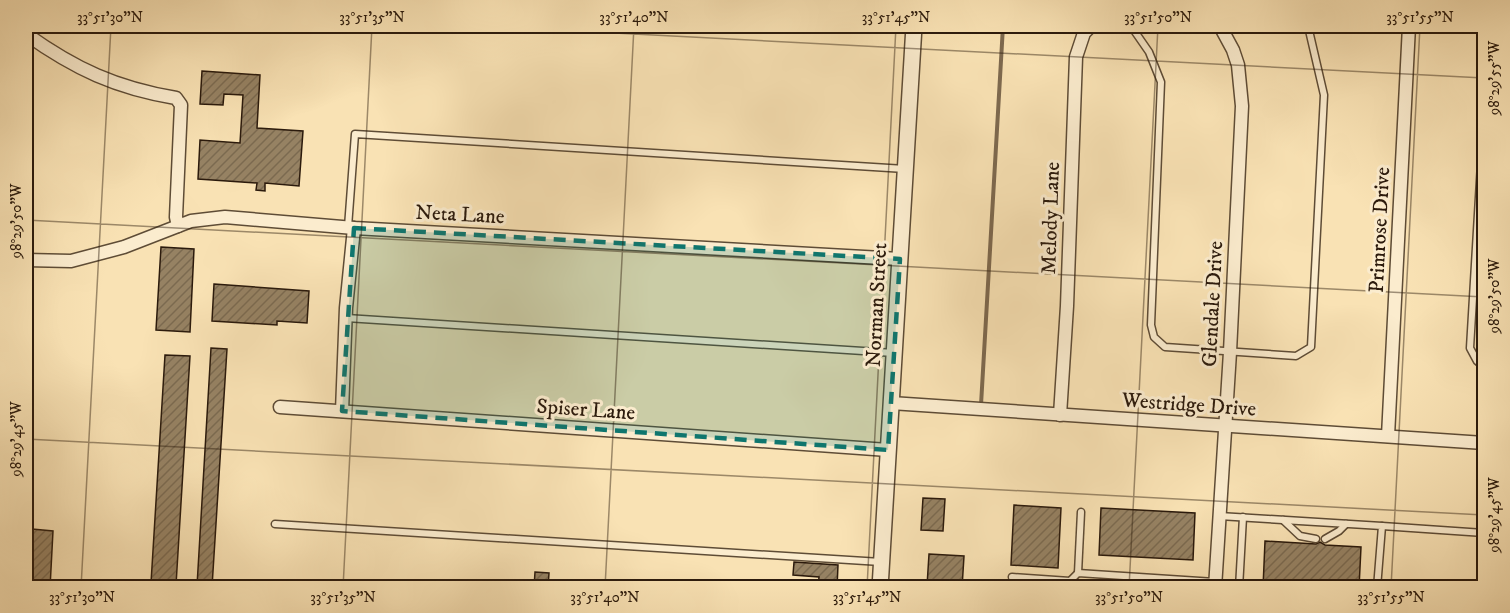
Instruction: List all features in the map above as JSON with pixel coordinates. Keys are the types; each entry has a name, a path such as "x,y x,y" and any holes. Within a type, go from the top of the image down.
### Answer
{"street":[{"name":"Norman Street","path":"880,588 914,26"},
{"name":"Melody Lane","path":"1060,415 1067,306 1076,57 1084,33 1091,26"},
{"name":"Glendale Drive","path":"1215,585 1226,426 1242,98 1238,64 1220,26"},
{"name":"Primrose Drive","path":"1388,436 1409,26"},
{"path":"26,34 102,80 145,93 176,98 179,101 181,105 176,217 178,226"},
{"name":"Neta Lane","path":"26,260 71,261 124,247 202,218 225,217 351,227 900,259"},
{"path":"342,411 351,227"},
{"name":"Westridge Drive","path":"891,403 1485,443"},
{"name":"Spiser Lane","path":"280,406 888,450"}],"lane":[{"path":"1131,26 1149,52 1161,82 1151,325 1154,337 1165,347 1296,356 1311,347 1324,95 1308,26"},
{"path":"1485,113 1470,348 1477,361 1485,367"},
{"path":"351,227 355,134 905,169"},
{"path":"346,318 894,353"},
{"path":"1012,577 1070,580 1078,573 1081,512"},
{"path":"1219,516 1485,533"},
{"path":"1239,588 1243,517"},
{"path":"1283,520 1300,536 1317,539"},
{"path":"275,524 882,562"},
{"path":"1325,539 1346,524"},
{"path":"1377,588 1382,526"},
{"path":"1482,588 1485,542"},
{"path":"1078,573 1215,585"},
{"path":"1050,588 1051,579"}],"highlighted area":[{"path":"354,228 900,259 888,450 342,411"}],"building":[{"path":"202,71 260,75 257,128 303,131 299,186 265,183 265,191 256,190 257,183 198,179 200,140 240,143 243,95 224,94 223,105 200,104"},
{"path":"161,247 194,249 190,332 156,330"},
{"path":"214,284 309,291 307,323 277,321 277,325 212,321"},
{"path":"211,348 227,349 212,587 197,586"},
{"path":"165,355 190,356 176,585 151,583"},
{"path":"923,498 945,499 943,531 921,530"},
{"path":"1014,505 1061,508 1058,568 1011,565"},
{"path":"1101,508 1195,513 1193,560 1099,555"},
{"path":"32,529 53,531 50,588 29,588"},
{"path":"1265,541 1316,544 1320,542 1325,545 1361,547 1359,588 1263,588"},
{"path":"929,554 964,556 962,588 927,586"},
{"path":"794,562 838,565 837,588 818,588 819,577 793,575"},
{"path":"535,572 549,573 548,588 534,588"}],"waterway":[{"path":"981,405 1003,26"}]}
